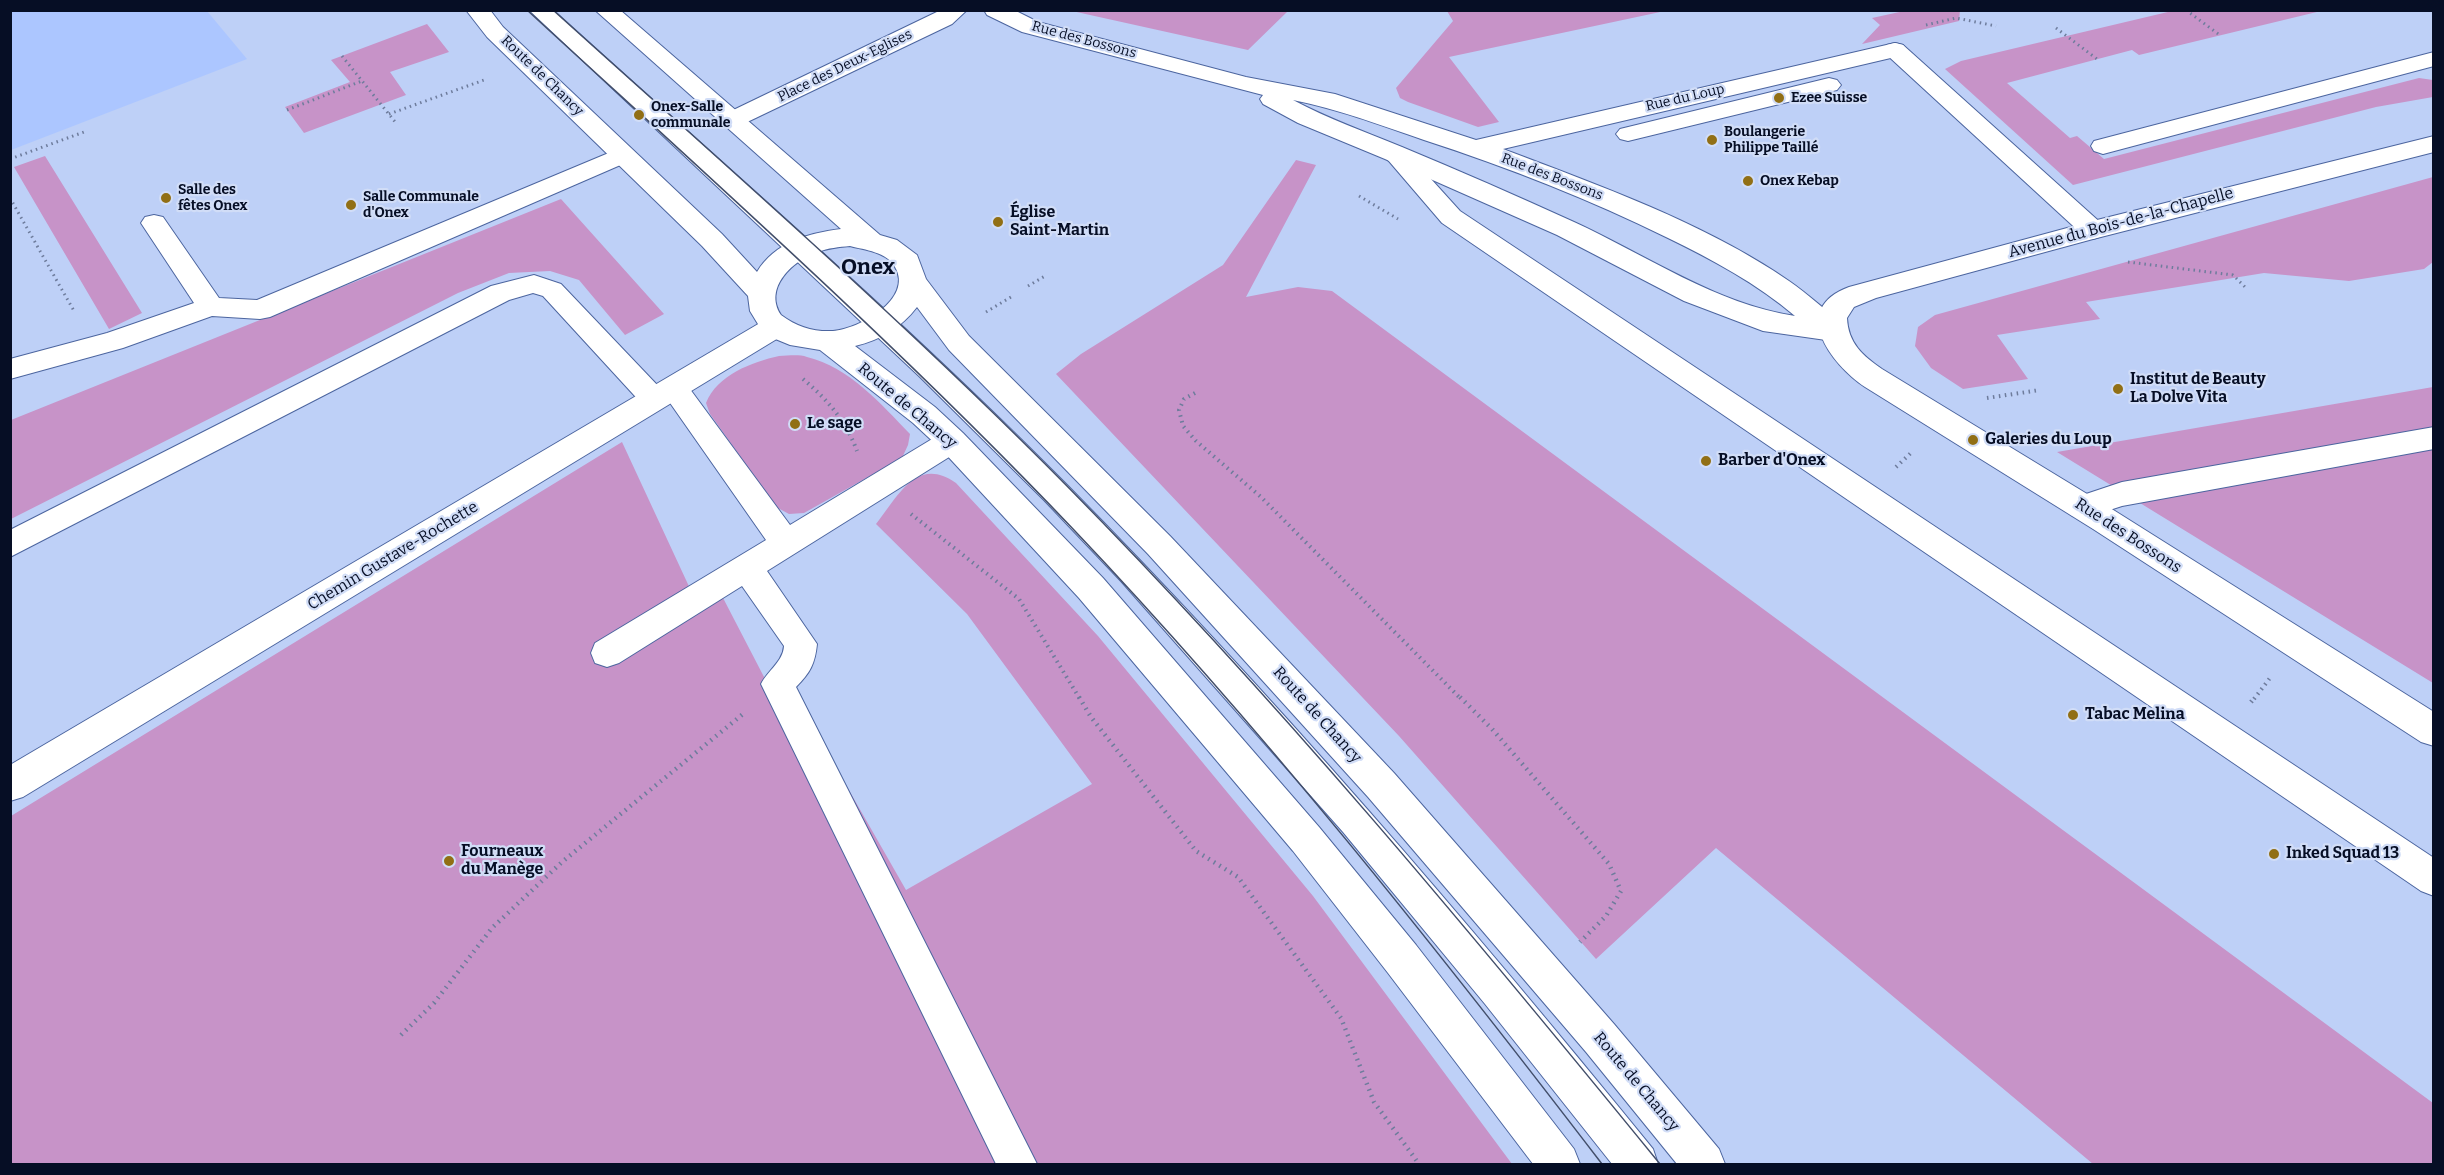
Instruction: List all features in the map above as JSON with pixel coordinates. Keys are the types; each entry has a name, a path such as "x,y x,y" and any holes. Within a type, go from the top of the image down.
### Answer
{"street":[{"name":"Route de Chancy","path":"477,10 495,32 712,240 761,293"},
{"path":"606,10 869,239"},
{"name":"Place des Deux-Eglises","path":"732,120 944,19 956,10"},
{"name":"Rue des Bossons","path":"995,10 1030,27 1244,84 1326,99 1475,148 1617,202 1729,257 1780,288 1833,331 1854,364 2433,732"},
{"name":"Rue du Loup","path":"1475,148 1895,50"},
{"name":"Rue des Bossons","path":"1244,84 1307,118 1394,153 1566,230 1694,294 1763,321 1833,331"},
{"name":"Avenue du Bois-de-la-Chapelle","path":"1833,331 1834,316 1839,304 1853,296 2092,230 2433,144"},
{"path":"869,239 850,237 830,239 800,248 775,266 765,279 761,293 761,305 775,327 790,335 808,340 850,339 884,325 904,307 911,294 913,281"},
{"name":"Route de Chancy","path":"869,239 884,243 906,259 912,270 913,281 959,343 1159,545 1381,785 1540,968 1704,1164"},
{"name":"Chemin Gustave-Rochette","path":"10,784 775,327"},
{"name":"Route de Chancy","path":"828,341 924,415 952,441 1091,588 1298,831 1402,959 1559,1164"}],"lane":[{"path":"540,10 884,325 1056,494 1209,657 1443,926 1638,1164"},
{"path":"1895,50 2092,230"},
{"path":"2103,146 2433,59"},
{"path":"1628,134 1829,85"},
{"path":"1394,153 1451,217 2433,879"},
{"path":"10,369 105,344 211,307 260,310 623,155"},
{"path":"154,223 211,307"},
{"path":"10,544 500,293 534,284 552,290 664,394 785,542"},
{"path":"2082,507 2122,494 2433,438"},
{"path":"607,653 952,441"},
{"path":"746,566 801,644 799,662 778,684 1017,1164"}],"path":[{"path":"2186,10 2221,36"},
{"path":"2056,28 2097,59"},
{"path":"342,56 396,123"},
{"path":"389,114 491,77"},
{"path":"287,110 362,81"},
{"path":"10,159 84,132"},
{"path":"10,198 73,311 82,307 105,344"},
{"path":"2124,261 2233,274 2247,289"},
{"path":"1028,286 1045,276"},
{"path":"982,315 1011,297"},
{"path":"797,373 825,398 853,438 871,490 925,523 1019,599 1091,717 1124,761 1197,851 1238,877 1341,1018 1374,1102 1419,1164"},
{"path":"1994,397 2040,390"},
{"path":"1196,393 1184,399 1179,410 1182,426 1261,497 1492,729 1610,864 1621,891 1606,916 1573,947"},
{"path":"1905,459 1914,450"},
{"path":"2258,693 2267,682"},
{"path":"401,1035 434,1003 492,928 562,862 718,737 778,684"}],"shaded area":[{"path":"11,10 207,11 247,59 11,150"},
{"path":"1960,10 1959,21 1862,44 1880,25 1872,18 1904,11"},
{"path":"1072,11 1288,11 1248,50"},
{"path":"1447,11 1665,11 1449,57 1499,122 1478,127 1408,102 1400,98 1396,88 1453,21"},
{"path":"2172,11 2321,11 2139,55 2132,50 2007,83 2070,138 2077,136 2104,159 2419,78 2433,80 2433,97 2376,107 2073,185 1945,69 1961,61"},
{"path":"427,24 449,52 390,72 406,95 304,133 285,107 350,82 331,60"},
{"path":"45,156 142,313 109,329 14,167"},
{"path":"1296,160 1316,165 1246,297 1298,287 1332,291 2433,1103 2433,1164 2093,1164 1716,848 1596,959 1399,736 1056,374 1081,354 1223,265"},
{"path":"2433,177 2433,262 2424,269 2349,281 2264,273 2086,302 2100,319 1997,335 2028,379 1963,389 1931,368 1915,346 1918,327 1935,315"},
{"path":"561,199 664,314 625,335 579,280 550,271 509,273 458,293 11,519 11,420"},
{"path":"779,356 800,356 822,362 837,369 863,388 910,434 902,458 804,513 789,514 776,507 710,414 706,403 711,393 727,377 747,366"},
{"path":"2433,387 2433,683 2057,452"},
{"path":"622,442 699,608 722,596 777,702 790,687 906,890 1092,784 967,614 876,524 901,491 919,476 930,474 942,476 956,483 1098,636 1313,896 1512,1164 11,1164 11,816"}],"tram line":[{"path":"527,10 941,395 1144,605 1213,682 1346,840 1476,1001 1602,1164"},
{"path":"553,10 813,244 942,364 1005,424 1145,567 1222,649 1371,818 1660,1164"}],"place":[{"name":"Ezee Suisse","path":"1779,98"},
{"name":"Onex-Salle communale","path":"639,115"},
{"name":"Boulangerie Philippe Taillé","path":"1712,140"},
{"name":"Onex Kebap","path":"1748,181"},
{"name":"Salle des fêtes Onex","path":"166,198"},
{"name":"Salle Communale d'Onex","path":"351,205"},
{"name":"Église Saint-Martin","path":"998,222"},
{"name":"Institut de Beauty La Dolve Vita","path":"2118,389"},
{"name":"Le sage","path":"795,424"},
{"name":"Galeries du Loup","path":"1973,440"},
{"name":"Barber d'Onex","path":"1706,461"},
{"name":"Tabac Melina","path":"2073,715"},
{"name":"Inked Squad 13","path":"2274,854"},
{"name":"Fourneaux du Manège","path":"449,861"}],"district":[{"name":"Onex","path":"868,268"}]}
